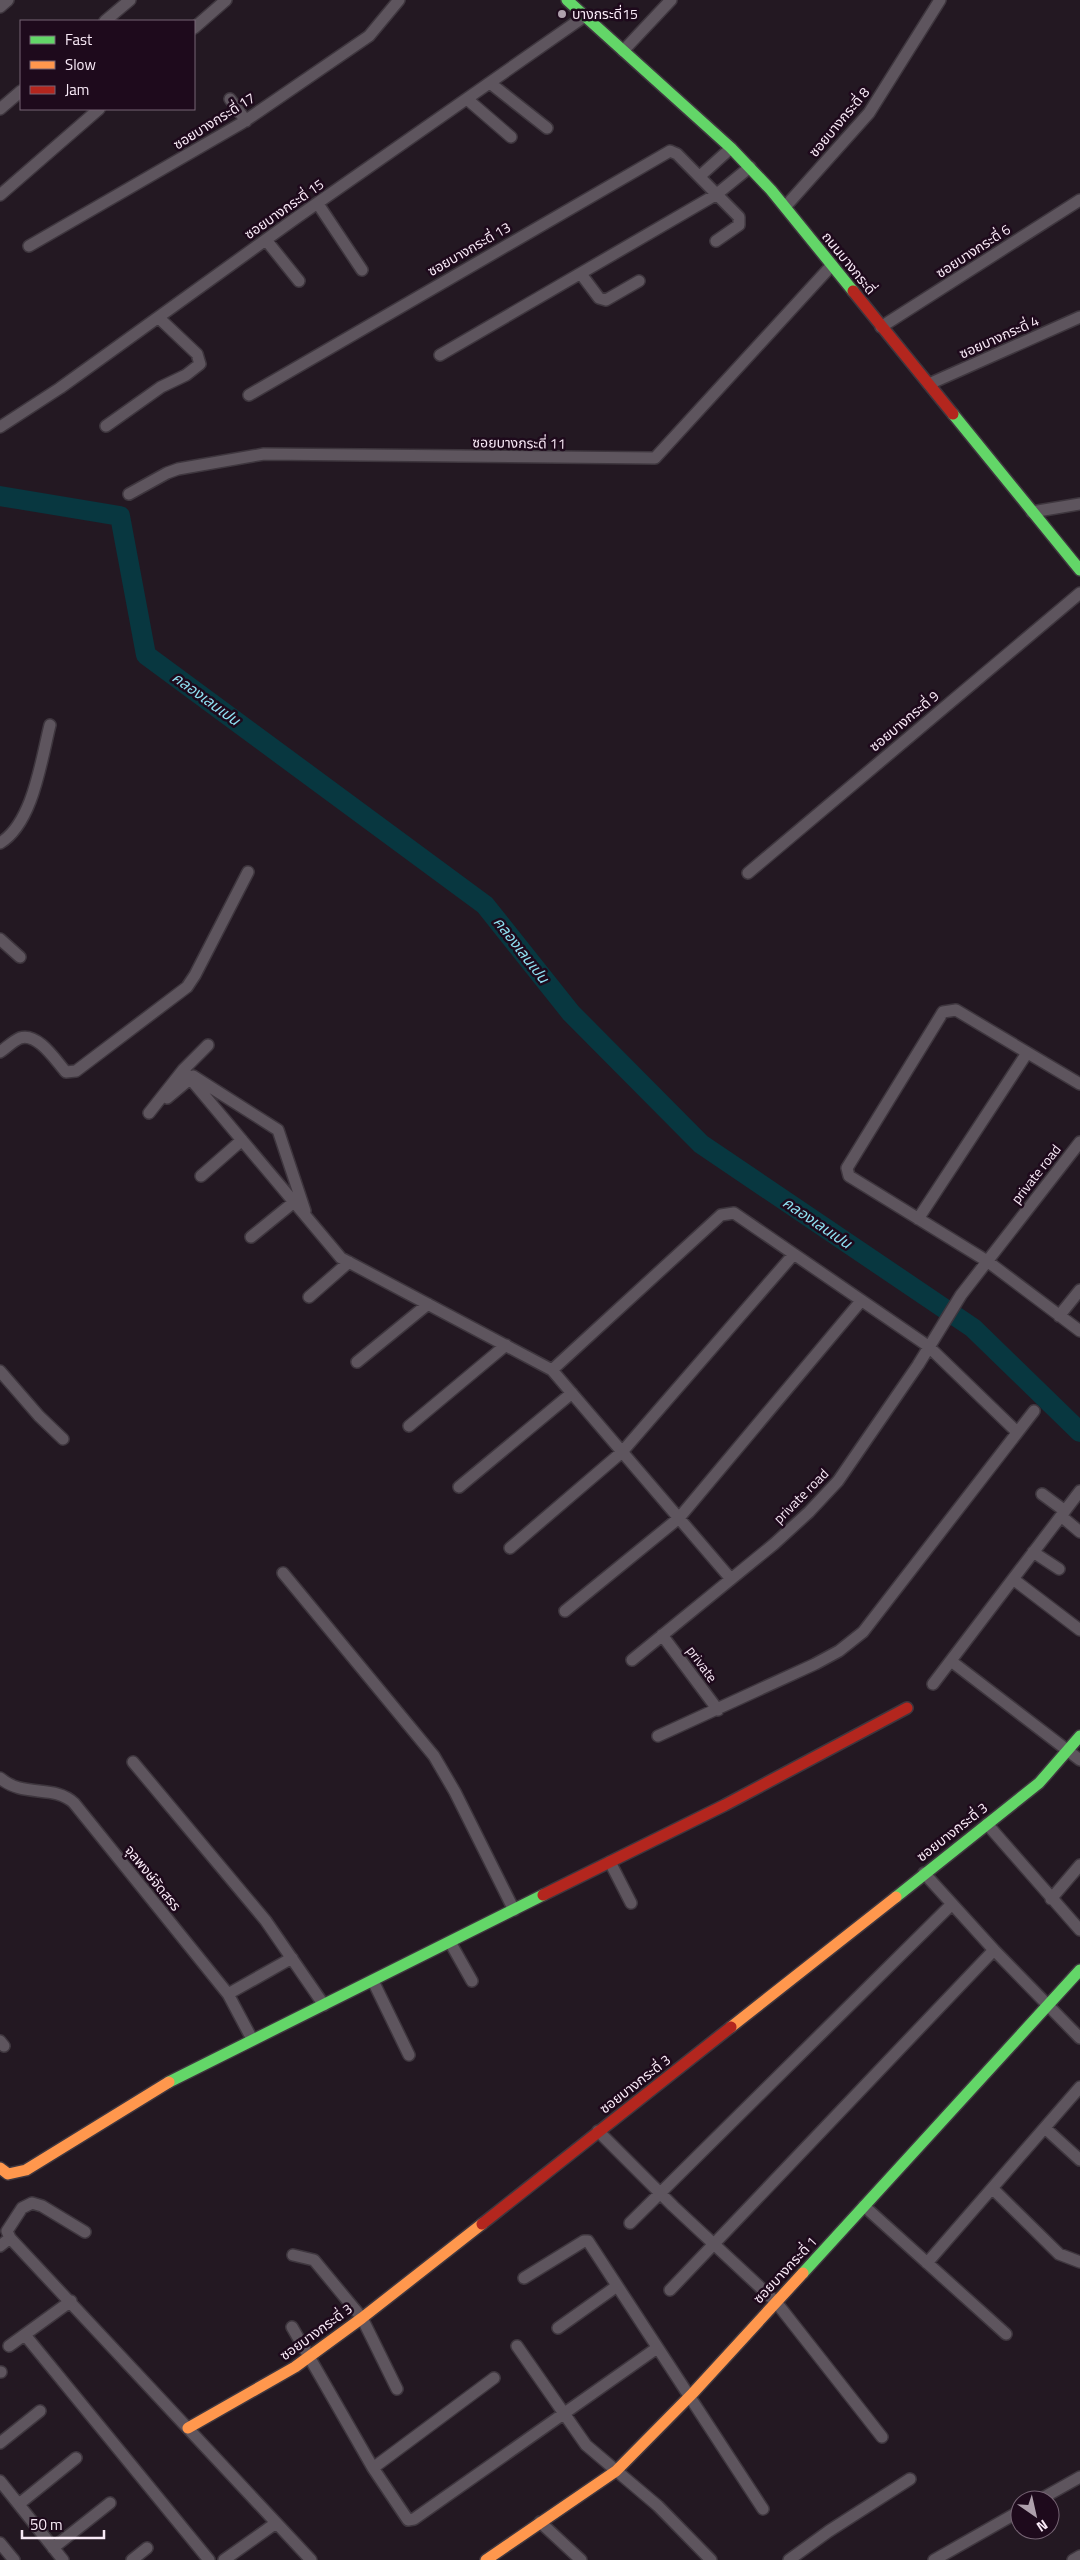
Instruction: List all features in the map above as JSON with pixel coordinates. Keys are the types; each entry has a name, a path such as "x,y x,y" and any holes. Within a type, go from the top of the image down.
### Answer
{"street":[{"path":"0,7 8,0"},
{"path":"106,20 130,0"},
{"path":"195,27 226,0"},
{"name":"ซอยบางกระดี่ 17","path":"29,246 246,121 369,36 399,0"},
{"name":"ถนนบางกระดี่","path":"567,0 750,167 785,207 1080,570"},
{"path":"623,51 671,0"},
{"name":"ซอยบางกระดี่ 8","path":"785,207 869,114 940,0"},
{"name":"ซอยบางกระดี่ 15","path":"0,427 159,318 266,240 585,16"},
{"path":"490,83 547,128"},
{"path":"0,109 20,92"},
{"path":"230,99 246,121"},
{"path":"467,99 511,138"},
{"path":"0,195 98,110"},
{"path":"700,176 731,148"},
{"name":"ซอยบางกระดี่ 13","path":"249,395 670,151 677,154 739,217 739,225 716,241"},
{"path":"440,355 718,194 750,167"},
{"name":"ซอยบางกระดี่ 6","path":"881,327 1080,200"},
{"path":"318,204 362,270"},
{"path":"266,240 299,281"},
{"name":"ซอยบางกระดี่ 11","path":"129,494 172,471 264,454 655,458 832,265"},
{"path":"581,274 599,298 606,300 639,281"},
{"name":"ซอยบางกระดี่ 4","path":"929,384 1080,317"},
{"path":"106,426 161,387 186,375 200,364 197,354 159,318"},
{"path":"1032,512 1080,504"},
{"name":"ซอยบางกระดี่ 9","path":"748,872 1080,593"},
{"path":"0,843 18,827 28,807 50,725"},
{"path":"0,1052 20,1038 33,1039 66,1072 76,1071 187,987 248,872"},
{"path":"0,939 20,957"},
{"path":"1080,1084 956,1010 942,1012 847,1168 849,1176 987,1261 1080,1331"},
{"path":"187,1074 208,1045"},
{"path":"918,1219 1027,1053"},
{"path":"187,1074 341,1258 552,1370 730,1579"},
{"path":"187,1074 278,1130 307,1218"},
{"path":"201,1176 242,1140"},
{"name":"private road","path":"632,1660 802,1519 838,1481 918,1365 961,1295 1080,1142"},
{"path":"251,1237 294,1202"},
{"path":"552,1370 728,1212 734,1213 928,1346 1017,1432"},
{"path":"510,1548 622,1452 793,1255"},
{"path":"309,1297 348,1262"},
{"path":"1060,1316 1080,1290"},
{"path":"565,1611 679,1518 861,1301"},
{"path":"357,1362 428,1304"},
{"path":"409,1426 506,1345"},
{"path":"0,1371 39,1416 64,1439"},
{"path":"459,1487 572,1393"},
{"path":"658,1736 815,1664 838,1651 863,1632 1034,1411"},
{"path":"933,1684 1080,1491"},
{"path":"1042,1494 1080,1532"},
{"path":"1033,1552 1059,1569"},
{"path":"283,1573 434,1756 455,1792 514,1910"},
{"path":"1014,1579 1080,1630"},
{"name":"private","path":"662,1635 718,1710"},
{"path":"951,1661 1080,1760"},
{"path":"0,2168 8,2174 26,2170 153,2091 252,2039 725,1805 907,1708"},
{"name":"ซอยบางกระดี่ 3","path":"188,2428 309,2358 362,2318 1039,1783 1080,1736"},
{"path":"133,1762 266,1921 324,2005"},
{"name":"จุลพงษ์จัดสรร","path":"0,1778 10,1786 20,1790 68,1798 228,1994 252,2039"},
{"path":"987,1824 1080,1930"},
{"path":"610,1862 631,1903"},
{"path":"1051,1899 1080,1864"},
{"path":"924,1873 994,1950 1080,2038"},
{"path":"630,2223 952,1904"},
{"path":"450,1942 472,1981"},
{"path":"670,2290 994,1950"},
{"path":"228,1994 292,1958"},
{"name":"ซอยบางกระดี่ 1","path":"486,2560 616,2471 689,2397 946,2114 1048,2007 1080,1970"},
{"path":"372,1981 409,2055"},
{"path":"927,2263 1080,2088"},
{"path":"1045,2128 1080,2160"},
{"path":"598,2131 714,2245 776,2302 882,2437"},
{"path":"993,2189 1059,2254 1080,2262"},
{"path":"85,2232 42,2206 32,2203 22,2208 7,2231 10,2238 71,2301 311,2560"},
{"path":"864,2206 1006,2334"},
{"path":"0,2246 10,2238"},
{"path":"524,2278 584,2241 588,2242 763,2509"},
{"path":"293,2255 314,2260 362,2318 397,2389"},
{"path":"558,2328 617,2286"},
{"path":"10,2346 71,2301"},
{"path":"292,2327 373,2468 408,2520 414,2519 657,2348"},
{"path":"25,2335 209,2560"},
{"path":"517,2346 586,2445 658,2506 711,2560"},
{"path":"373,2468 494,2378"},
{"path":"0,2443 40,2411"},
{"path":"19,2504 76,2458"},
{"path":"1057,2490 1080,2477"},
{"path":"790,2560 829,2531 910,2479"},
{"path":"0,2481 63,2560"},
{"path":"54,2548 110,2503"},
{"path":"934,2560 1010,2517"},
{"path":"540,2522 581,2560"},
{"path":"224,2560 276,2523"},
{"path":"0,2543 14,2560"},
{"path":"132,2560 147,2548"},
{"path":"1073,2560 1080,2556"}],"waterway":[{"name":"คลองเลนเปน","path":"0,496 120,516 146,655 485,905 571,1013 701,1144 973,1328 1080,1432"}],"traffic: fast":[{"path":"567,0 731,148 771,190 853,291"},
{"path":"953,414 1080,570"},
{"path":"896,1897 1039,1783 1080,1736"},
{"path":"169,2082 543,1895"},
{"path":"803,2273 1080,1970"}],"traffic: slow":[{"path":"731,2027 896,1897"},
{"path":"0,2168 8,2174 26,2170 169,2082"},
{"path":"188,2428 295,2367 362,2318 482,2224"},
{"path":"486,2560 616,2471 693,2393 803,2273"}],"traffic: jam":[{"path":"853,291 953,414"},
{"path":"543,1895 725,1805 907,1708"},
{"path":"482,2224 731,2027"}],"place":[{"name":"บางกระดี่15","path":"562,14"}]}
